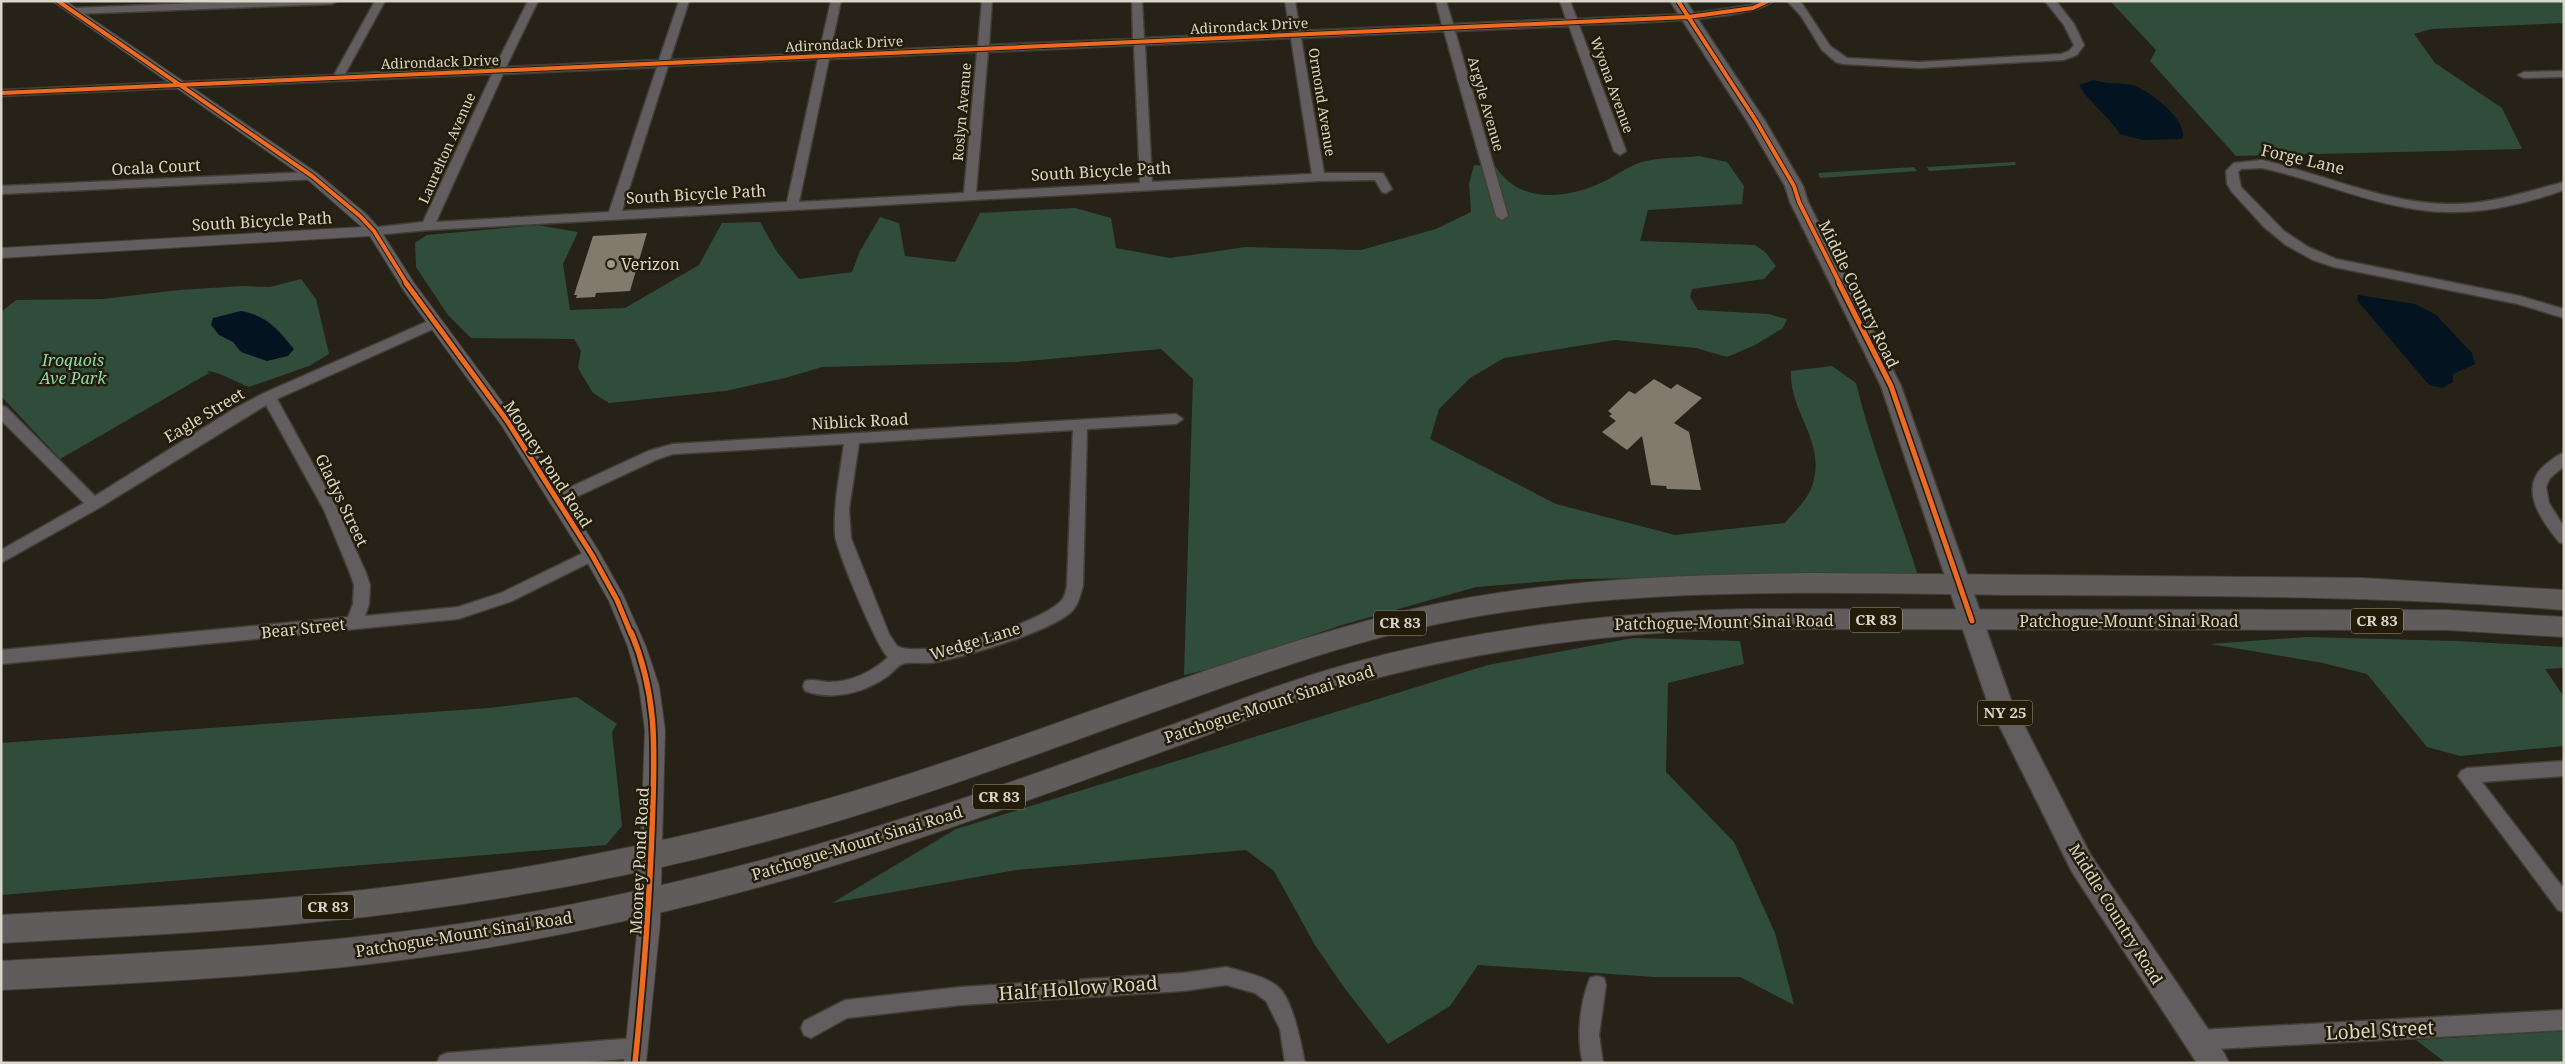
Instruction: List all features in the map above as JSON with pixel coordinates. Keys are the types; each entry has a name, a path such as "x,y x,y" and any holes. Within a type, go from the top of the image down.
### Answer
{"highway":[{"name":"CR 83","path":"1,929 251,914 367,903 502,884 651,856 749,833 866,800 1288,655 1362,632 1450,612 1571,593 1684,584 1960,584 2322,587 2476,593 2564,600"},
{"name":"Patchogue-Mount Sinai Road","path":"1,976 371,950 500,931 649,902 747,877 868,842 1298,691 1344,677 1448,650 1550,632 1648,622 1748,619 1972,621 2447,620 2564,627"}],"main road":[{"name":"Middle Country Road","path":"1683,9 1756,121 1794,186 1799,202 1891,386 1999,701 2081,863 2214,1063"}],"street":[{"name":"Mooney Pond Road","path":"58,1 312,176 360,216 374,231 409,287 502,415 592,554 628,623 640,653 653,708 656,757 649,923 636,1056"},
{"path":"74,11 332,1"},
{"path":"338,77 380,1"},
{"name":"Laurelton Avenue","path":"428,226 499,70 533,1"},
{"path":"614,216 684,1"},
{"path":"792,206 836,1"},
{"name":"Roslyn Avenue","path":"970,195 987,1"},
{"path":"1137,1 1146,186"},
{"name":"Ormond Avenue","path":"1290,1 1318,177"},
{"name":"Argyle Avenue","path":"1441,1 1502,216"},
{"name":"Wyona Avenue","path":"1565,1 1620,151"},
{"name":"Adirondack Drive","path":"1,93 663,62 1574,23 1683,9 1753,8 1768,1"},
{"path":"1792,1 1798,5 1813,25 1828,49 1840,60 1893,65 2063,57 2073,53 2079,45 2069,24 2050,1"},
{"path":"2524,75 2564,74"},
{"name":"Forge Lane","path":"2564,186 2546,193 2475,207 2450,208 2414,204 2262,164 2238,166 2232,172 2233,184 2261,216 2285,241 2305,253 2334,264 2520,300 2564,314"},
{"name":"Ocala Court","path":"1,190 312,176"},
{"name":"South Bicycle Path","path":"1,253 374,231 428,226 1318,177 1380,176 1386,189"},
{"name":"Eagle Street","path":"1,557 94,504 269,396 435,323"},
{"name":"Gladys Street","path":"269,396 331,510 358,573 362,585 361,604 354,623"},
{"path":"4,419 94,504"},
{"name":"Niblick Road","path":"556,500 653,454 673,449 1176,420"},
{"name":"Wedge Lane","path":"900,656 935,656 1003,635 1059,613 1067,606 1073,597 1075,585 1080,425"},
{"path":"811,686 828,690 865,682 889,667 900,656 891,651 882,636 843,538 842,509 852,439"},
{"path":"2564,458 2541,480 2540,490 2544,509 2564,538"},
{"name":"Bear Street","path":"1,657 458,613 506,597 592,554"},
{"path":"2564,768 2466,776 2564,904"},
{"name":"Half Hollow Road","path":"811,1028 845,1009 960,996 1183,982 1226,976 1259,984 1273,994 1289,1028 1295,1063"},
{"path":"1593,1063 1590,1057 1591,1028 1598,985"},
{"name":"Lobel Street","path":"2197,1040 2564,1020"},
{"path":"447,1063 636,1056"}],"green space":[{"path":"2110,1 2564,1 2564,23 2431,29 2414,34 2435,63 2502,108 2522,149 2236,156 2150,61 2156,50"},
{"path":"1699,156 1727,162 1744,186 1742,204 1648,210 1640,241 1755,245 1766,253 1776,266 1764,279 1692,289 1690,297 1698,310 1768,314 1787,319 1783,328 1755,345 1727,357 1696,348 1615,340 1504,358 1470,378 1439,409 1430,439 1556,504 1675,535 1785,523 1809,493 1815,472 1815,457 1812,443 1796,401 1792,387 1791,371 1832,366 1856,383 1862,408 1918,576 1574,579 1476,587 1342,625 1219,667 1184,675 1193,379 1161,349 1016,362 822,367 785,378 725,391 609,403 593,393 578,368 581,351 574,339 471,338 448,315 416,267 415,243 427,235 537,225 578,232 563,264 570,310 625,308 699,265 722,223 760,222 777,252 799,279 852,272 860,251 880,217 899,223 905,256 955,262 980,213 1075,208 1111,218 1116,248 1170,258 1246,247 1361,250 1436,229 1471,212 1469,184 1474,165 1496,167 1506,179 1518,188 1531,193 1546,195 1576,192 1591,187 1641,162"},
{"path":"2015,162 2016,165 1929,171 1927,167"},
{"path":"1914,167 1917,171 1820,178 1818,173"},
{"name":"Iroquois Ave Park","path":"301,279 316,299 329,354 309,366 249,387 223,375 207,371 209,373 60,459 1,396 1,312 16,300 103,299 179,290 243,286 270,287"},
{"path":"2307,637 2456,641 2564,647 2564,668 2545,669 2564,697 2564,746 2460,756 2427,747 2367,674 2323,663 2210,644"},
{"path":"1633,638 1740,641 1744,664 1668,683 1666,772 1734,842 1775,933 1794,1005 1740,977 1655,977 1478,965 1450,1006 1388,1044 1343,986 1315,945 1274,871 1246,850 1016,870 832,903 956,829 1488,665"},
{"path":"577,697 617,724 612,732 622,826 606,845 1,895 1,743 489,708"},
{"path":"2564,1031 2564,1063 2446,1063 2416,1040"}],"water":[{"path":"2094,80 2133,85 2148,93 2174,115 2183,132 2182,139 2142,140 2120,134 2079,85"},
{"path":"2358,295 2415,304 2436,315 2472,353 2475,364 2453,374 2453,382 2442,388 2429,385 2357,300"},
{"path":"241,311 258,316 271,324 294,349 288,356 267,361 241,352 233,342 219,335 211,325 213,318"}],"building":[{"name":"Verizon","path":"647,233 630,291 596,293 595,297 576,298 577,295 574,295 593,236"},
{"path":"1654,379 1671,389 1677,384 1702,398 1674,423 1689,432 1701,490 1667,489 1666,486 1651,485 1642,436 1627,450 1602,432 1616,421 1609,416 1612,414 1608,411 1629,391 1635,394"}],"cycle path":[{"path":"58,1 312,176 360,216 374,231 409,287 471,369 508,422 592,555 617,600 637,647 649,686 655,730 649,923 635,1063"},
{"path":"1678,1 1756,121 1794,186 1799,202 1891,386 1972,621"},
{"path":"1,93 1688,17 1753,8 1768,1"}],"place":[{"name":"Verizon","path":"611,264"}]}
